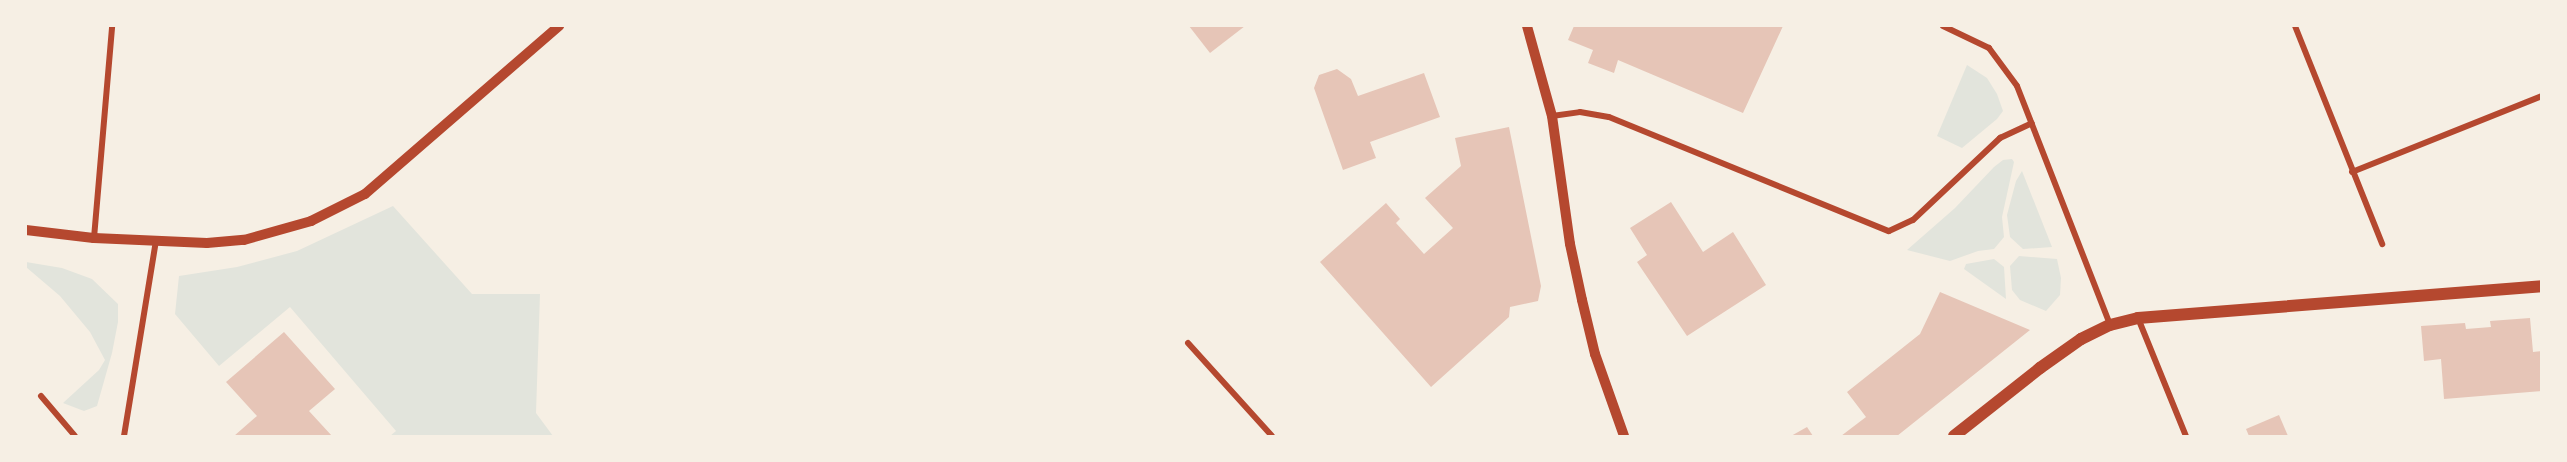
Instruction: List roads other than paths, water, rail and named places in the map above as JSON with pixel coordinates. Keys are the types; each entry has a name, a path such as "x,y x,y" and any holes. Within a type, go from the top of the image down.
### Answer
{"main road":[{"path":"1954,436 2066,349 2110,325 2138,318 2541,286"}],"street":[{"path":"94,238 112,26"},
{"path":"26,230 94,238 207,243 244,240 311,221 356,200 399,167 559,26"},
{"path":"1527,26 1552,116 1570,244 1579,289 1595,354 1624,436"},
{"path":"1943,26 1980,42 1999,57 2017,86 2110,325"},
{"path":"2295,26 2382,244"},
{"path":"2352,172 2541,96"},
{"path":"1552,116 1580,112 1609,117 1889,231 1913,220 2000,138 2032,123"},
{"path":"124,436 156,241"},
{"path":"2138,318 2186,436"},
{"path":"1188,343 1272,436"},
{"path":"41,396 75,436"}]}
